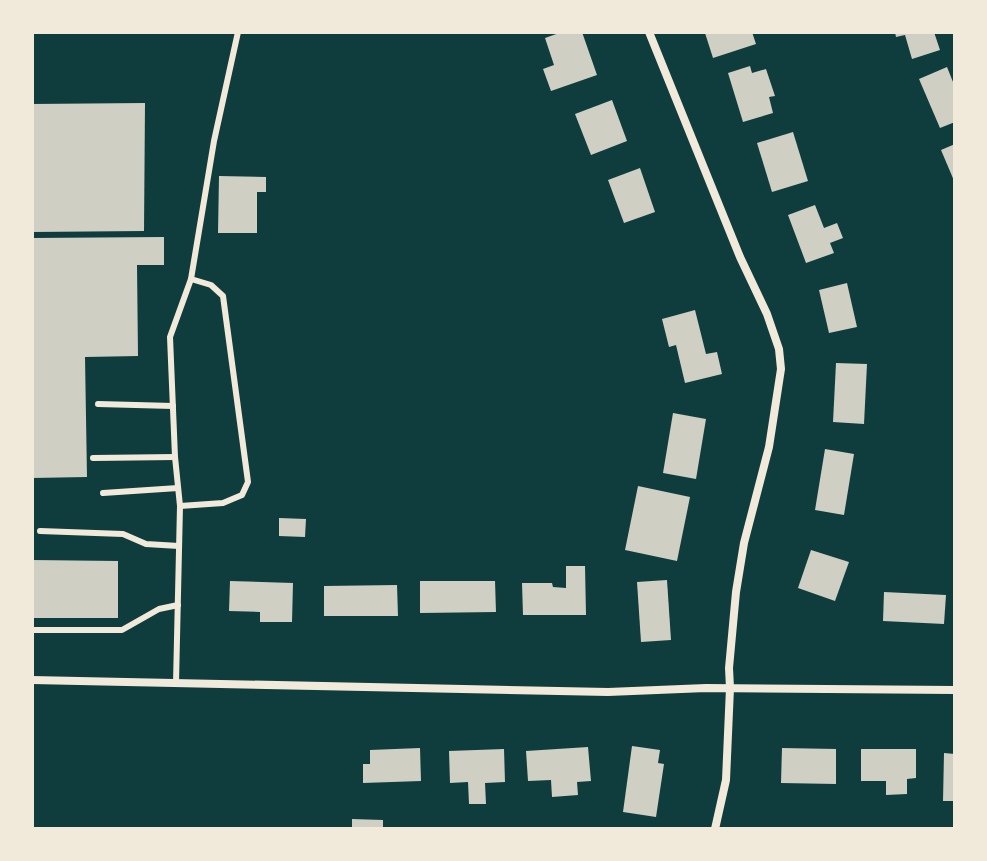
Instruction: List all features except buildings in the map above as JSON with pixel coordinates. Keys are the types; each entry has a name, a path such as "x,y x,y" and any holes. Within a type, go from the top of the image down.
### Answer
{"street":[{"path":"649,32 740,257 767,314 779,349 781,369 779,393 736,592 729,668 726,780 715,829"},
{"path":"32,680 608,692 730,688 955,690"}],"lane":[{"path":"176,683 180,506 170,337 191,279 214,141 238,32"},
{"path":"180,506 223,503 242,495 248,482 223,296 211,285 191,279"},
{"path":"98,404 173,406"},
{"path":"93,458 175,457"},
{"path":"103,493 178,488"},
{"path":"40,531 123,534 146,544 179,546"},
{"path":"32,630 122,630 159,609 178,605"}]}
